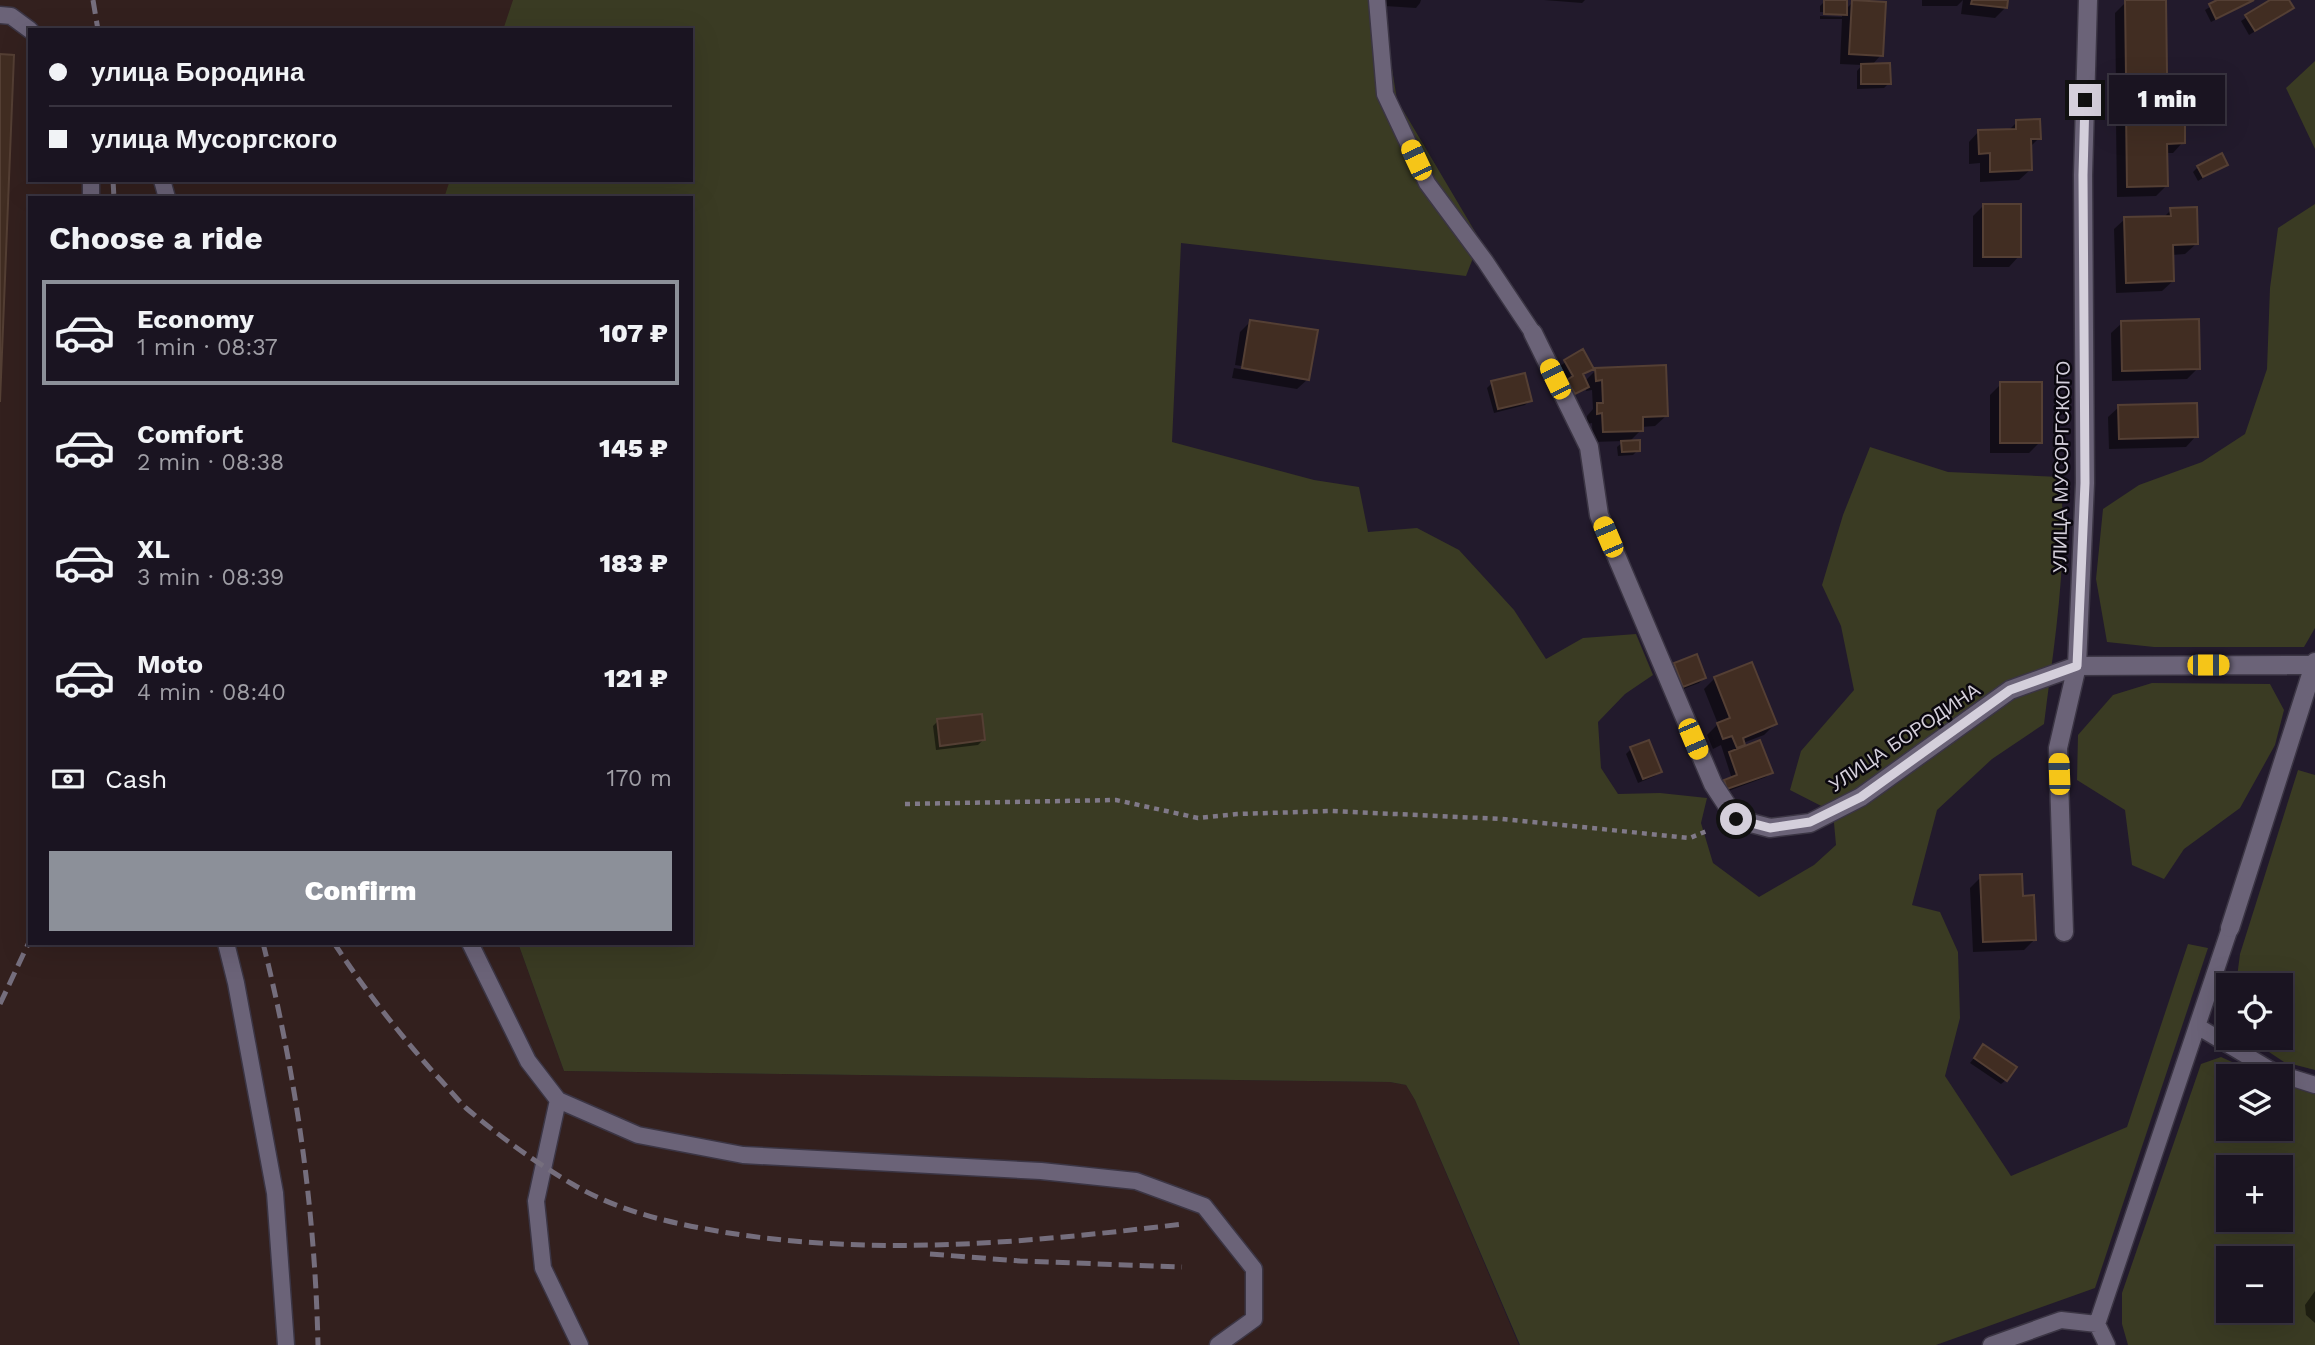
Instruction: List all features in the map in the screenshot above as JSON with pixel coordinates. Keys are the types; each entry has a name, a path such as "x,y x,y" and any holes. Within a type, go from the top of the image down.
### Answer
{"street":[{"name":"УЛИЦА МУСОРГСКОГО","path":"2064,932 2058,748 2077,666 2085,483 2083,175 2088,0"},
{"path":"1533,333 1589,447 1599,515 1609,540 1713,784 1736,819"},
{"path":"2230,928 2314,664"},
{"name":"УЛИЦА БОРОДИНА","path":"1736,819 1770,828 1810,822 1861,797 2010,690 2077,666 2314,664"}],"lane":[{"path":"1377,0 1385,94 1427,183 1485,261 1533,333"},
{"path":"0,15 11,16 28,29"},
{"path":"2107,1345 2097,1324 2230,928"},
{"path":"227,945 236,982 275,1194 286,1345"},
{"path":"471,945 528,1061 558,1100 638,1136 743,1155 1041,1171 1136,1181 1204,1206 1254,1269 1254,1319 1218,1345"},
{"path":"2197,1027 2274,1072 2315,1085"},
{"path":"558,1100 536,1201 543,1268 580,1345"},
{"path":"1991,1345 2061,1320 2097,1324"}],"path":[{"path":"905,804 1116,800 1198,818 1357,812 1502,819 1690,838 1736,819"}],"shaded area":[{"path":"0,0 514,0 505,28 28,28 28,182 450,182 446,196 28,196 28,945 519,945 564,1071 1390,1082 1406,1085 1415,1100 1519,1345 0,1345"}],"green space":[{"path":"513,0 1385,0 1386,30 1397,100 1480,240 1466,276 1181,243 1172,442 1314,480 1359,487 1368,532 1417,528 1459,550 1514,610 1546,659 1583,638 1636,634 1653,675 1625,694 1598,722 1601,768 1618,794 1660,793 1707,798 1701,823 1713,863 1759,897 1814,865 1836,845 1833,812 1790,790 1801,751 1854,690 1841,626 1822,585 1843,515 1870,447 1948,472 2060,477 2062,570 2044,724 1992,759 1937,810 1912,905 1940,912 1958,952 1960,1018 1945,1076 2011,1176 2127,1127 2188,944 2208,948 2095,1288 1936,1345 1520,1345 1415,1100 1406,1085 1390,1082 564,1071 519,945 693,945 693,196 445,196 449,182 693,182 693,28 504,28"},
{"path":"2315,61 2315,149 2286,88"},
{"path":"2315,204 2315,628 2304,647 2154,647 2107,642 2096,579 2103,509 2139,485 2202,462 2245,434 2267,369 2270,288 2278,228"},
{"path":"2152,683 2270,684 2284,710 2275,745 2240,808 2184,849 2164,879 2132,865 2125,810 2077,780 2078,735 2113,695"},
{"path":"2298,770 2315,775 2315,1070 2284,1062 2266,1050 2293,1050 2293,973 2238,973 2240,954"},
{"path":"2221,1057 2236,1064 2216,1064 2216,1141 2293,1141 2293,1085 2315,1091 2315,1345 2128,1345 2122,1324 2122,1293 2201,1064"}],"building":[{"path":"1824,0 1847,0 1847,15 1824,14"},
{"path":"1852,0 1886,2 1883,56 1849,54"},
{"path":"1972,0 2008,0 2007,8 1971,4"},
{"path":"2125,0 2166,0 2167,74 2126,75"},
{"path":"2217,0 2254,0 2216,19 2209,4"},
{"path":"2270,0 2289,0 2294,8 2255,31 2245,15"},
{"path":"0,54 14,55 0,402"},
{"path":"1890,63 1891,84 1861,84 1861,64"},
{"path":"2126,109 2167,109 2167,115 2185,114 2185,143 2167,144 2168,186 2127,187"},
{"path":"2040,119 2041,139 2031,139 2032,170 1990,172 1990,153 1979,154 1978,130 2016,129 2016,120"},
{"path":"2222,153 2228,165 2203,177 2197,166"},
{"path":"1983,204 2021,204 2021,257 1983,257"},
{"path":"2197,207 2198,244 2173,245 2174,281 2126,283 2124,217 2171,216 2170,208"},
{"path":"2199,319 2200,369 2122,371 2121,321"},
{"path":"1250,320 1318,330 1309,380 1242,368"},
{"path":"1583,349 1594,369 1583,374 1589,387 1575,394 1567,380 1573,376 1564,360"},
{"path":"1666,365 1668,416 1643,417 1643,431 1603,432 1602,413 1597,414 1597,403 1603,403 1602,380 1596,381 1595,368"},
{"path":"1525,373 1532,401 1498,409 1491,381"},
{"path":"2000,382 2042,382 2042,443 2000,443"},
{"path":"2197,403 2198,437 2119,439 2118,405"},
{"path":"1640,440 1640,451 1622,452 1621,441"},
{"path":"1697,654 1706,678 1683,687 1674,663"},
{"path":"1752,662 1777,724 1743,738 1745,745 1737,748 1732,736 1723,739 1717,723 1730,718 1714,677"},
{"path":"982,714 985,740 940,746 937,719"},
{"path":"1649,740 1662,772 1643,779 1630,747"},
{"path":"1760,740 1773,773 1727,789 1724,780 1737,775 1729,752"},
{"path":"2022,874 2023,896 2034,895 2036,940 1983,942 1980,875"},
{"path":"1983,1044 2017,1067 2007,1081 1974,1058"}],"railway":[{"path":"93,0 98,28"},
{"path":"113,182 114,196"},
{"path":"0,1004 28,944"},
{"path":"263,945 285,1042 302,1142 313,1243 318,1345"},
{"path":"335,945 394,1026 466,1108 518,1149 560,1177 592,1195 630,1210 729,1233 843,1244 1013,1241 1183,1224"},
{"path":"930,1254 1020,1261 1182,1267"}],"route":[{"path":"1736,819 1770,828 1810,822 1861,797 2010,690 2077,666 2085,483 2085,100"}]}
